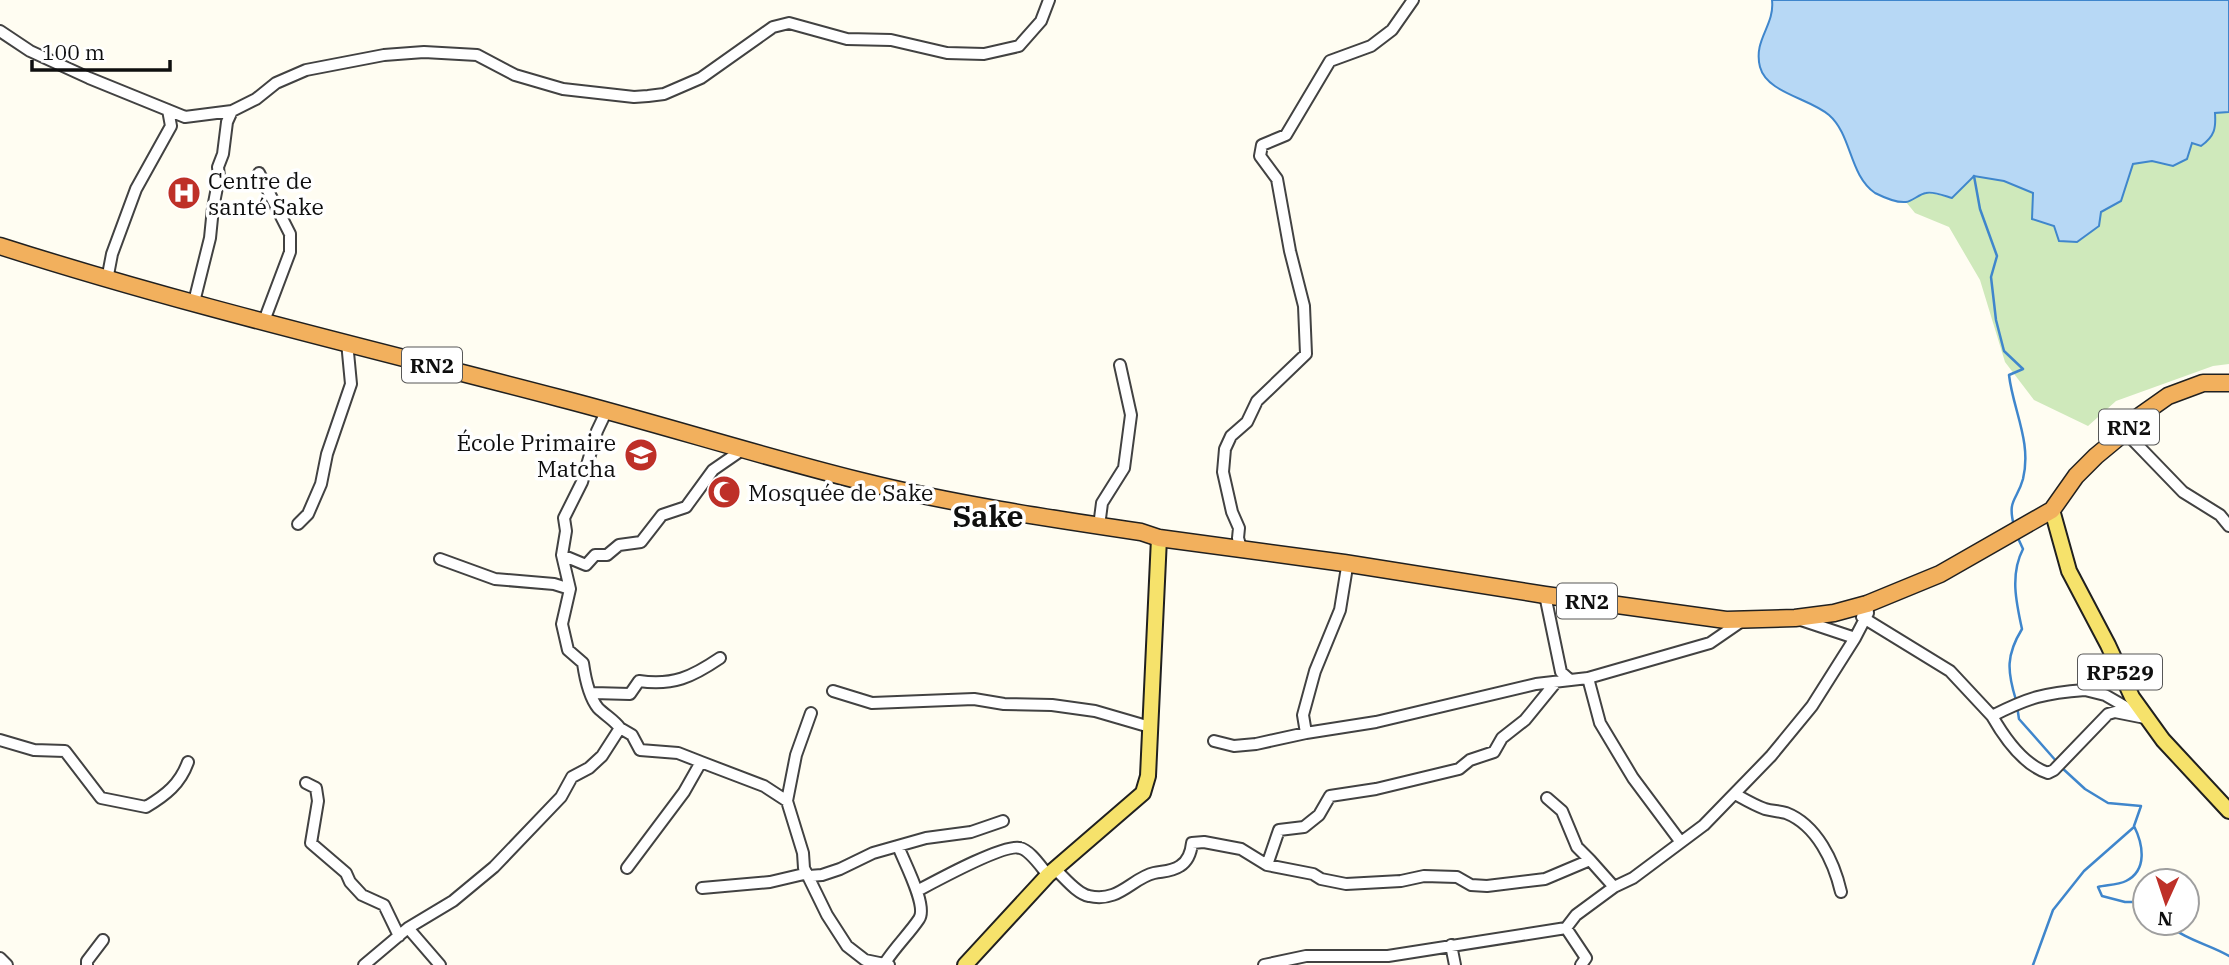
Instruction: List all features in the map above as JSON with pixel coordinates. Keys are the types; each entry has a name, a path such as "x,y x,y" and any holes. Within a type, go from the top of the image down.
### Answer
{"highway":[{"name":"RN2","path":"0,246 107,280 607,410 864,482 974,505 1141,532 1159,538 1742,621 1861,611 1940,574 2052,510 2076,476 2125,432 2134,420 2168,396 2203,383 2229,383"}],"main road":[{"name":"RP529","path":"2052,510 2068,571 2108,645 2132,697 2145,718 2229,811"},
{"path":"965,965 1052,872 1143,793 1148,776 1159,538"}],"street":[{"path":"0,31 30,51 185,117 232,111 256,99 276,83 306,70 384,55 424,52 477,55 515,75 563,89 634,97 664,94 701,78 773,27 789,23 847,39 891,40 947,52 984,54 1019,46 1041,21 1049,0"},
{"path":"1241,548 1239,528 1231,512 1223,472 1225,449 1231,436 1247,422 1257,401 1306,354 1304,306 1290,251 1277,179 1259,156 1260,151 1262,145 1286,135 1330,61 1371,46 1392,30 1413,0"},
{"path":"107,280 112,254 136,189 171,126 168,110"},
{"path":"194,302 211,238 218,167 223,155 227,121 232,111"},
{"path":"258,173 290,234 290,251 264,321"},
{"path":"298,524 308,514 321,484 327,454 351,384 347,342"},
{"path":"1099,526 1102,503 1124,468 1131,415 1120,365"},
{"path":"607,410 597,431 582,482 564,518 566,531 562,555 570,589 562,624 568,650 583,663 586,685 593,693 595,705 620,728 632,735 640,750 678,753 764,786 787,801"},
{"path":"2125,432 2183,492 2220,515 2229,526"},
{"path":"562,555 586,565 595,555 607,555 619,545 641,542 662,515 686,507 713,470 742,450"},
{"path":"440,559 495,579 554,584 570,589"},
{"path":"1306,733 1303,715 1315,671 1340,610 1347,567 1344,563"},
{"path":"1545,595 1561,672 1570,680"},
{"path":"1266,965 1306,956 1389,960 1451,945 1566,928 1576,915 1614,887 1633,878 1704,825 1771,756 1812,706 1855,638 1861,611 1950,671 1992,716 2004,737 2040,770 2048,773 2054,770 2108,714 2115,712 2145,718"},
{"path":"1795,618 1855,638"},
{"path":"1214,741 1234,746 1256,744 1376,722 1536,684 1588,678 1710,643 1742,621"},
{"path":"593,693 630,694 639,681 661,684 698,673 720,658"},
{"path":"1588,678 1600,723 1633,778 1680,841"},
{"path":"1267,865 1273,854 1279,830 1304,827 1319,815 1330,796 1376,789 1459,769 1470,760 1493,752 1502,738 1525,720 1556,682"},
{"path":"1992,716 2028,698 2054,692 2085,690 2105,695 2145,718"},
{"path":"833,691 872,703 974,699 1004,704 1052,705 1095,711 1150,727"},
{"path":"2105,695 2108,714"},
{"path":"811,713 796,755 787,801 803,853 804,868 827,915 847,946 865,960 887,964 902,939 921,916 922,905 898,846"},
{"path":"364,965 408,928 453,901 494,866 561,797 572,777 589,768 602,755 620,728"},
{"path":"0,740 34,750 65,751 101,798 146,807 168,794 184,774 188,762"},
{"path":"626,868 684,792 701,762"},
{"path":"306,783 316,788 318,801 312,842 346,873 349,882 362,895 384,905 399,936"},
{"path":"1735,794 1765,809 1789,814 1805,826 1820,841 1837,876 1841,892"},
{"path":"1547,798 1562,811 1577,847 1614,887"},
{"path":"702,888 771,882 804,874 809,876 840,869 873,853 926,838 971,832 1003,821"},
{"path":"917,891 969,864 1013,848 1024,849 1086,896 1103,897 1124,891 1152,873 1165,873 1181,865 1188,858 1192,843 1204,842 1241,849 1267,865 1346,884 1401,881 1424,876 1457,877 1471,885 1487,886 1545,879 1590,860"},
{"path":"408,928 440,965"},
{"path":"1566,928 1586,958 1581,965"},
{"path":"87,965 87,961 103,940"},
{"path":"1451,945 1455,965"},
{"path":"0,958 7,965"}],"green space":[{"path":"2215,112 2229,112 2229,364 2213,366 2116,401 2088,426 2034,400 2005,362 1980,280 1949,227 1915,213 1906,202 1927,192 1952,198 1974,176 2004,181 2033,193 2054,226 2077,242 2099,226 2101,212 2121,201 2133,164 2152,161 2173,166"}],"water":[{"path":"1772,0 2229,0 2229,112 2215,113 2212,135 2201,146 2192,143 2187,159 2173,166 2152,161 2133,164 2121,201 2101,212 2099,226 2077,242 2059,241 2054,226 2032,219 2033,193 2004,181 1974,176 1952,198 1929,193 1902,202 1875,193 1860,176 1837,123 1821,109 1780,89 1764,76 1760,67 1759,48 1770,18"}],"waterway":[{"path":"1974,176 1980,209 1997,256 1991,277 1996,320 2004,351 2023,369 2009,375 2025,452 2023,479 2012,505 2014,526"},
{"path":"2016,700 2010,663 2013,647 2022,629 2015,578 2023,549 2017,536"},
{"path":"2017,706 2019,719 2057,762"},
{"path":"2061,767 2085,789 2108,803 2141,806 2134,826 2141,848 2140,867"},
{"path":"2033,965 2053,910 2084,871 2134,827"},
{"path":"2131,877 2116,884 2098,887 2102,896 2131,902"},
{"path":"2188,937 2229,956"}],"place":[{"name":"Centre de santé Sake","path":"184,193"},
{"name":"École Primaire Matcha","path":"641,455"},
{"name":"Mosquée de Sake","path":"724,492"}],"district":[{"name":"Sake","path":"988,515"}]}
